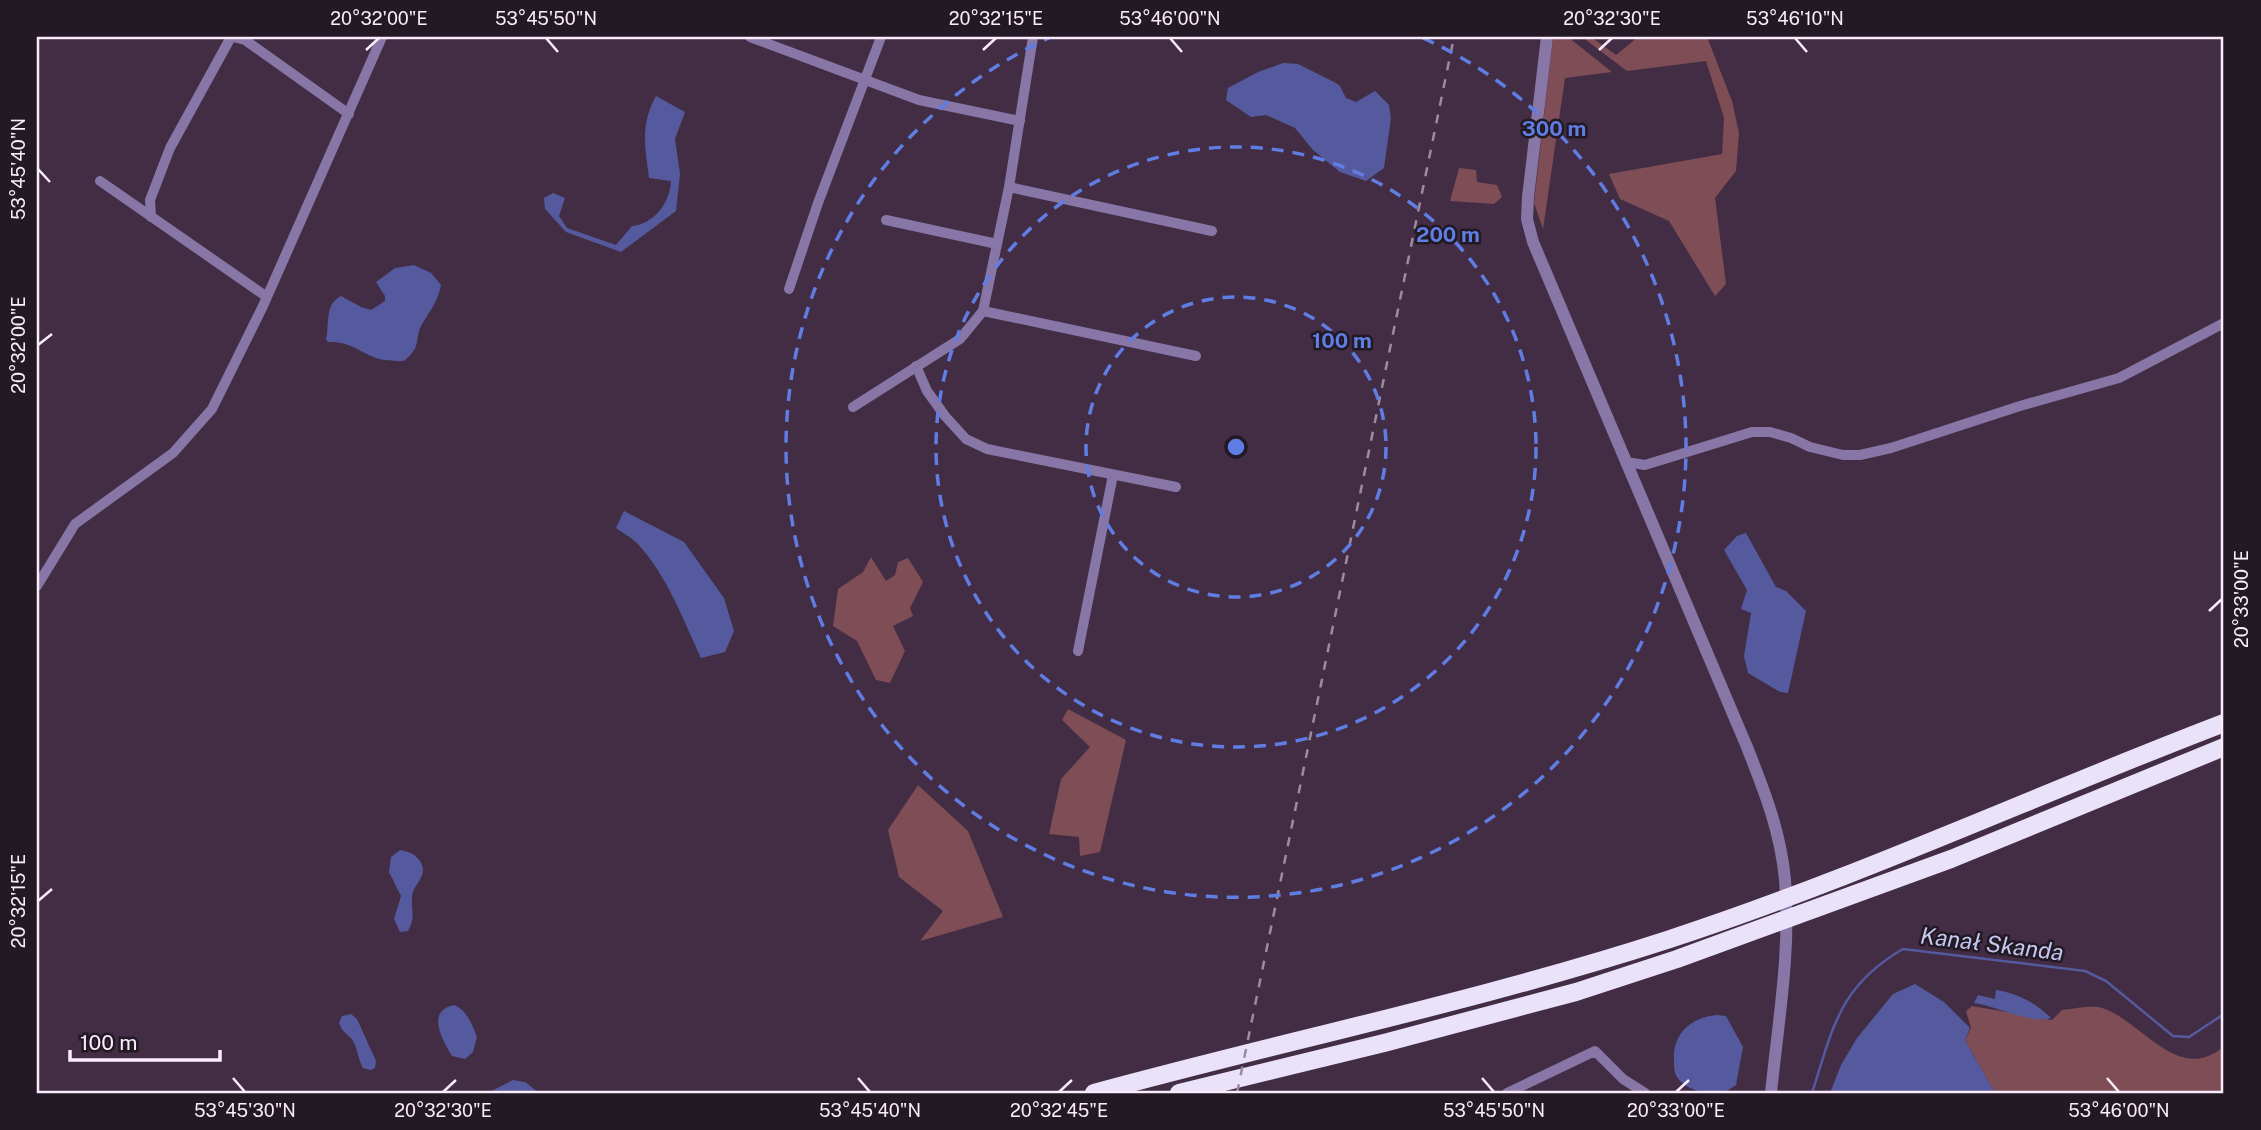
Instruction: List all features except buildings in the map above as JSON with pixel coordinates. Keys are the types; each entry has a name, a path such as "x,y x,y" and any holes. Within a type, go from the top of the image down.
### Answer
{"highway":[{"path":"1094,1093 1464,998 1664,941 1745,914 1940,839 2078,780 2224,723"},
{"path":"1179,1093 1384,1043 1576,992 1639,972 1951,859 2224,747"}],"street":[{"path":"151,217 150,200 170,148 232,37 245,40 348,114"},
{"path":"37,586 75,524 173,453 212,408 267,297 382,37"},
{"path":"750,37 866,78 919,100 1020,121"},
{"path":"789,289 818,203 881,37"},
{"path":"853,407 960,339 983,311 1009,187 1033,37"},
{"path":"1547,37 1528,197 1527,219 1533,242 1771,809 1785,878 1787,911 1771,1093"},
{"path":"100,181 267,297"},
{"path":"1009,187 1212,231"},
{"path":"886,220 997,244"},
{"path":"983,311 1196,356"},
{"path":"1626,462 1645,465 1752,432 1770,432 1810,447 1843,455 1860,455 1891,448 2020,406 2119,378 2224,323"},
{"path":"916,366 927,391 966,439 987,449 1176,486"},
{"path":"1079,652 1113,475"},
{"path":"1507,1093 1595,1051 1623,1079 1645,1093"}],"shaded area":[{"path":"1553,37 1568,37 1612,72 1565,78 1543,229 1534,203"},
{"path":"1582,37 1591,37 1616,55 1638,37 1707,37 1732,101 1739,133 1736,171 1715,198 1726,284 1715,296 1669,221 1620,199 1609,174 1722,154 1724,118 1706,61 1627,71"},
{"path":"1459,168 1476,170 1477,182 1497,185 1502,197 1494,204 1450,201"},
{"path":"871,557 886,581 895,575 898,562 908,558 923,582 910,608 913,616 893,626 905,651 890,683 876,680 857,641 833,626 838,589 863,572"},
{"path":"1068,709 1126,740 1100,852 1080,856 1079,837 1049,834 1061,779 1090,747 1062,720"},
{"path":"918,785 968,831 1003,917 920,941 943,911 899,877 888,830"},
{"path":"1972,1006 2052,1020 2062,1010 2100,1008 2120,1016 2163,1048 2177,1055 2192,1059 2208,1056 2224,1046 2224,1093 1995,1093 1965,1040 1971,1028 1966,1011"}],"water":[{"path":"1283,63 1298,64 1336,83 1346,98 1356,102 1375,91 1389,105 1391,118 1384,168 1366,181 1340,172 1313,150 1295,128 1266,115 1251,117 1226,100 1228,88 1258,72"},
{"path":"656,96 685,112 675,139 680,174 676,211 621,252 566,232 545,209 544,198 553,193 565,198 559,216 567,228 616,245 632,226 654,217 664,204 671,181 649,178 645,146 648,117"},
{"path":"414,265 431,273 441,285 410,356 404,361 390,361 348,345 328,342 326,339 330,309 336,300 341,296 371,310 385,301 385,296 376,282 395,268"},
{"path":"624,511 684,542 724,598 734,631 725,652 701,658 658,570 638,544 616,528"},
{"path":"1746,533 1776,587 1786,591 1806,611 1788,693 1780,692 1748,673 1744,656 1751,613 1741,609 1747,590 1724,550 1737,536"},
{"path":"400,850 416,856 423,871 413,893 413,918 410,926 408,931 400,932 394,919 401,896 389,872 391,857"},
{"path":"1915,984 1944,1002 1970,1028 1965,1040 1995,1093 1830,1093 1841,1065 1857,1038 1893,994"},
{"path":"1996,990 2026,1000 2051,1018 2033,1019 1974,1003 1978,995 1995,999"},
{"path":"454,1005 466,1014 477,1037 473,1052 465,1059 452,1056 439,1027 440,1013"},
{"path":"351,1014 357,1019 376,1061 375,1068 371,1070 363,1068 353,1041 339,1023 342,1016"},
{"path":"1717,1015 1726,1016 1743,1047 1736,1085 1717,1094 1697,1091 1680,1081 1675,1071 1674,1051 1680,1035 1691,1023"},
{"path":"513,1080 525,1082 539,1093 488,1093"}],"waterway":[{"name":"Kanał Skanda","path":"1812,1093 1841,1010 1865,978 1903,949 2085,971 2106,981 2173,1036 2189,1037 2224,1014"}],"railway":[{"path":"1237,1093 1454,37"}]}
